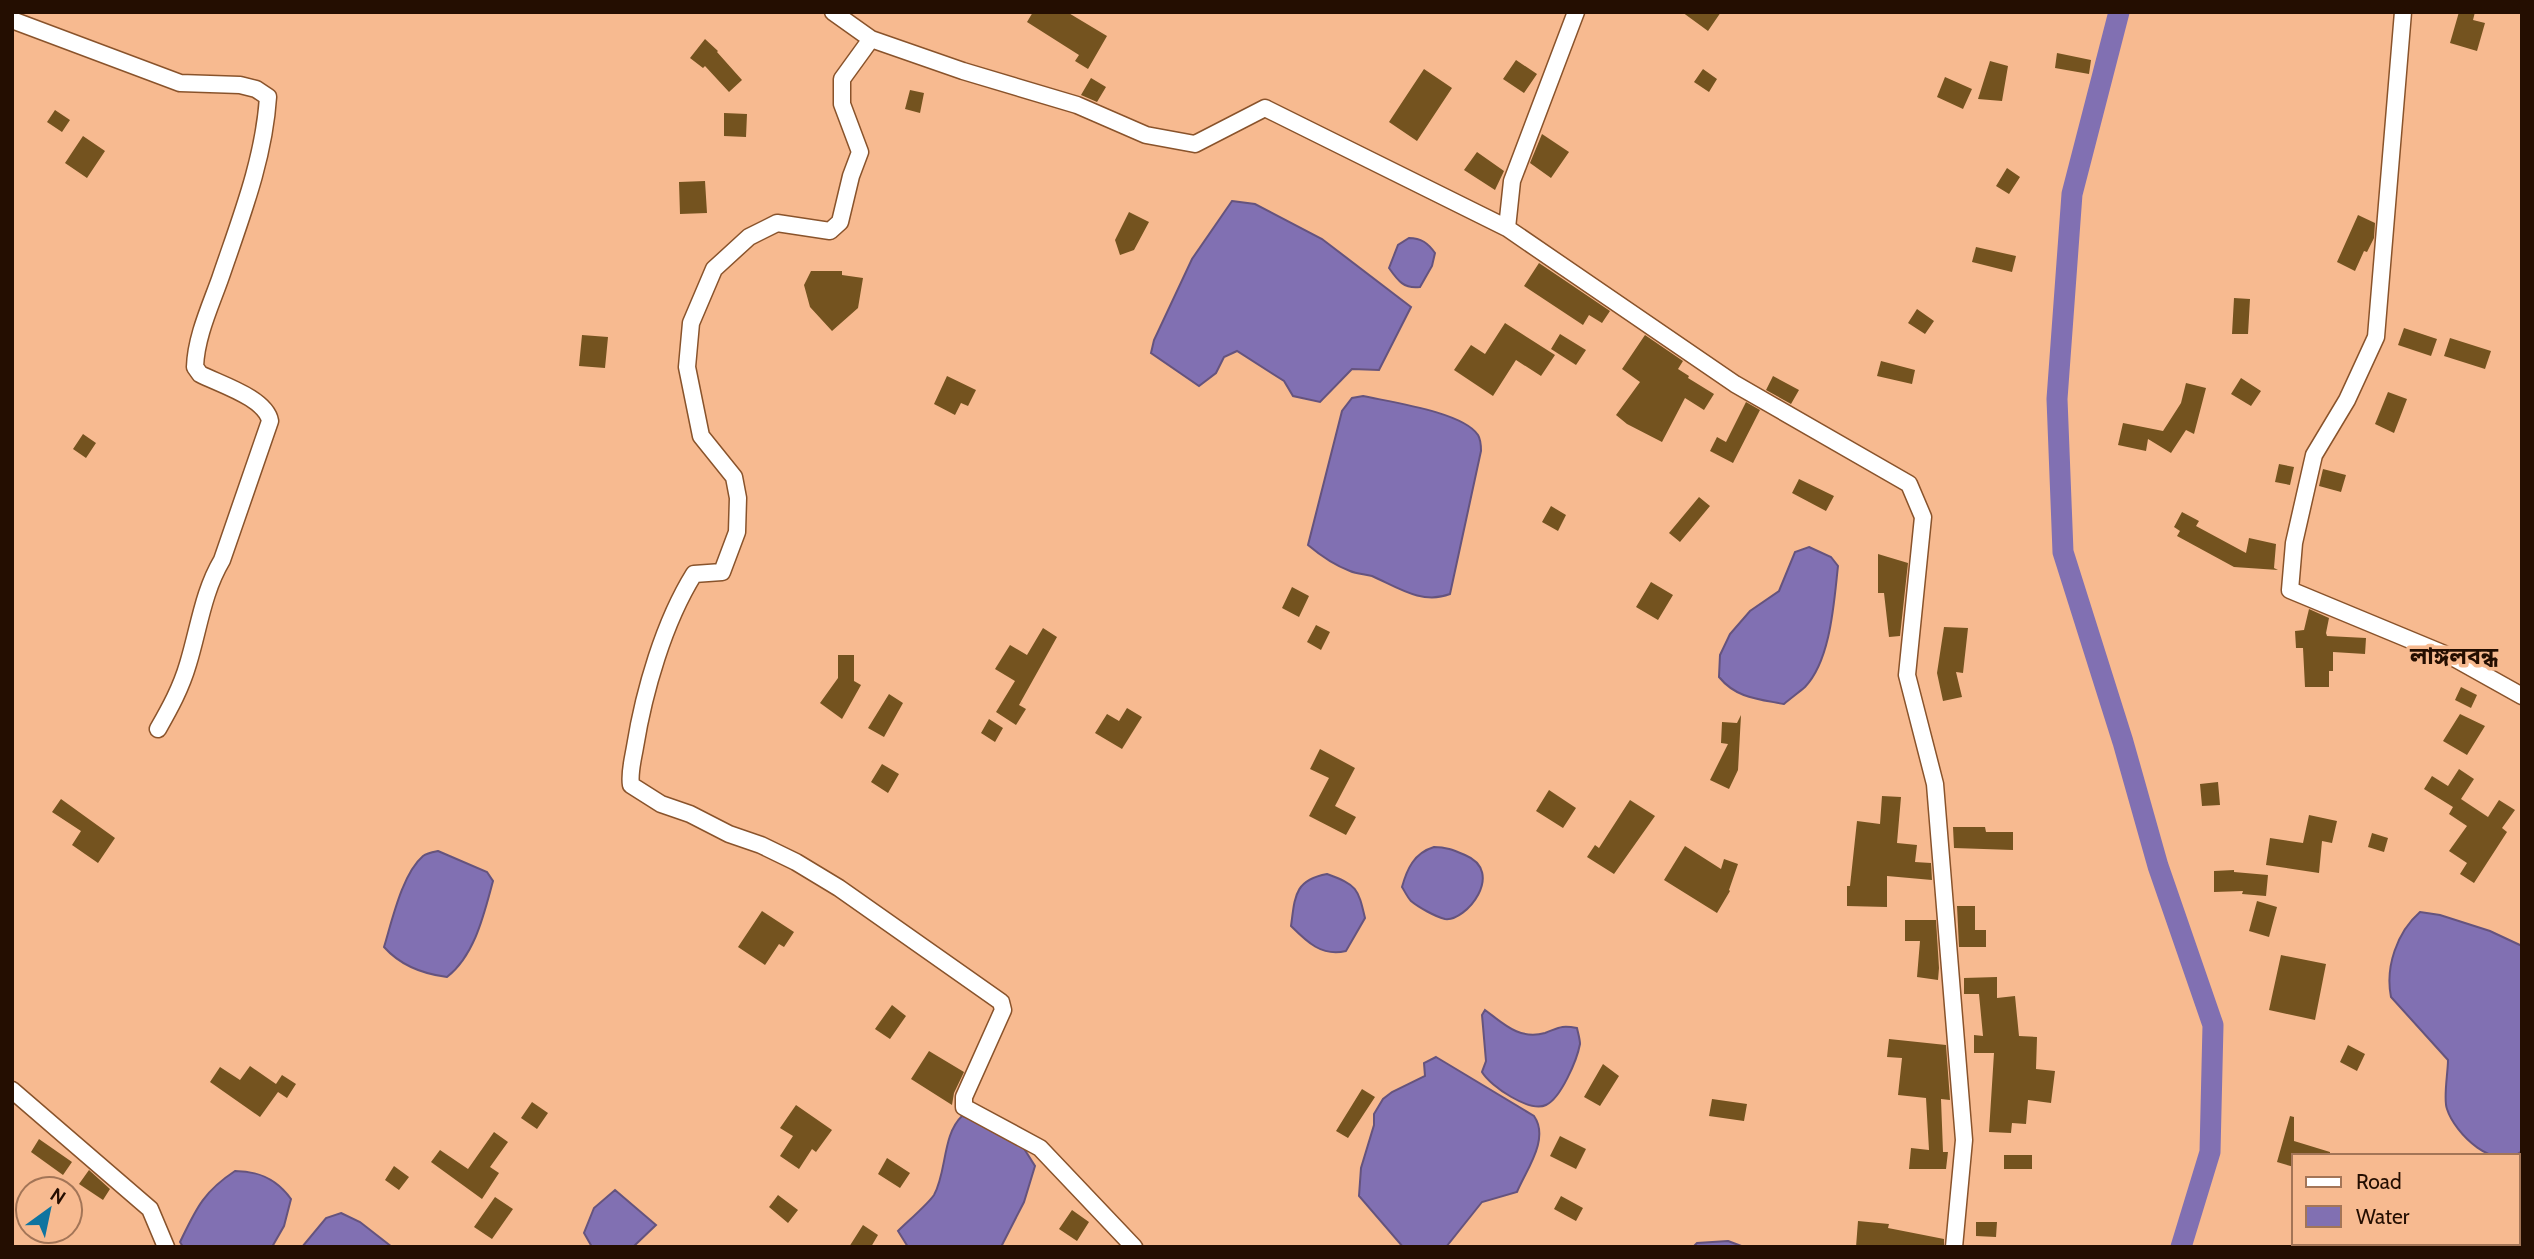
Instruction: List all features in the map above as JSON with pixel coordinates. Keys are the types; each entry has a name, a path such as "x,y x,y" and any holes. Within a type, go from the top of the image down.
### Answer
{"street":[{"path":"833,12 871,39 963,71 1077,105 1146,135 1195,144 1265,108 1507,228 1735,384 1909,484 1923,517 1907,676 1935,784 1964,1140 1954,1247"},
{"path":"1507,228 1512,181 1576,12"},
{"path":"2403,12 2376,337 2347,400 2314,455 2294,543 2290,590 2454,658 2522,696"},
{"path":"12,20 180,83 240,85 256,89 268,97 265,131 247,199 199,339 195,367 200,374 258,403 269,413 270,421 222,560 210,580 188,664 176,697 158,729"},
{"path":"871,39 842,79 842,104 860,152 850,176 840,222 830,231 778,223 749,237 714,269 691,323 687,367 701,436 734,477 738,498 737,532 722,572 694,573 683,591 647,688 636,741 631,785 661,804 690,814 729,834 761,845 796,862 839,888 1001,1002 1003,1010 964,1097 964,1107 1040,1148 1134,1247"},
{"path":"12,1090 150,1209 166,1247"}],"water":[{"path":"1232,201 1255,204 1322,239 1411,307 1379,370 1352,369 1320,402 1293,396 1284,381 1237,351 1224,357 1216,373 1199,386 1151,353 1154,340 1192,259"},
{"path":"1409,238 1424,242 1435,253 1432,266 1420,287 1410,287 1402,283 1389,268 1398,245"},
{"path":"1363,396 1442,414 1470,427 1479,437 1481,451 1450,594 1430,597 1410,593 1372,576 1339,566 1308,545 1342,411 1352,398"},
{"path":"1809,547 1831,557 1838,566 1830,630 1821,662 1805,687 1784,704 1740,693 1719,677 1720,655 1730,634 1750,611 1779,591 1795,552"},
{"path":"1434,847 1465,855 1477,863 1482,873 1478,894 1463,913 1454,918 1445,919 1422,909 1411,901 1402,887 1412,862 1421,853"},
{"path":"438,851 487,872 493,881 471,946 457,968 447,977 412,968 384,947 409,874 423,856"},
{"path":"1327,874 1345,881 1355,889 1363,908 1365,918 1346,951 1322,950 1309,943 1291,926 1295,898 1302,885"},
{"path":"2420,912 2440,915 2490,931 2522,946 2522,1151 2516,1154 2489,1154 2477,1148 2458,1129 2446,1105 2448,1060 2391,997 2391,962 2399,940"},
{"path":"1485,1010 1512,1029 1527,1034 1536,1035 1563,1027 1577,1028 1580,1044 1576,1059 1563,1087 1552,1101 1539,1106 1521,1102 1486,1078 1482,1072 1486,1061 1482,1015"},
{"path":"1436,1057 1534,1116 1538,1125 1538,1144 1517,1192 1482,1202 1446,1247 1403,1247 1359,1196 1361,1168 1374,1125 1374,1114 1383,1099 1425,1076 1424,1063"},
{"path":"962,1116 974,1119 1023,1147 1035,1166 1024,1202 1001,1247 908,1247 898,1231 934,1195 951,1133"},
{"path":"235,1171 267,1177 280,1186 291,1199 284,1226 272,1247 183,1247 180,1242 202,1202 215,1186"},
{"path":"615,1190 656,1225 633,1247 592,1247 584,1233 594,1208"},
{"path":"341,1213 360,1222 392,1247 302,1247 326,1218"},
{"path":"1728,1241 1744,1247 1693,1247 1697,1243"}],"building":[{"path":"1033,12 1067,12 1107,36 1088,69 1075,61 1079,55 1027,22"},
{"path":"1682,12 1721,12 1708,31"},
{"path":"2459,12 2475,12 2473,20 2485,23 2477,51 2450,43"},
{"path":"705,39 742,80 729,92 705,66 703,68 690,58"},
{"path":"2057,53 2091,60 2089,74 2055,68"},
{"path":"1516,60 1537,74 1524,93 1503,79"},
{"path":"1990,61 2008,66 2002,101 1978,99"},
{"path":"1424,69 1452,88 1417,141 1389,122"},
{"path":"1703,69 1717,79 1709,92 1694,82"},
{"path":"1945,77 1972,89 1963,109 1937,97"},
{"path":"1091,78 1106,87 1097,102 1081,95"},
{"path":"910,90 924,93 920,113 905,109"},
{"path":"55,110 70,120 62,132 47,122"},
{"path":"724,113 747,114 746,137 724,136"},
{"path":"1542,134 1569,152 1551,178 1530,163"},
{"path":"83,136 105,151 87,178 65,163"},
{"path":"1477,152 1504,171 1495,190 1464,170"},
{"path":"2007,168 2020,177 2009,194 1996,186"},
{"path":"705,181 707,213 680,214 679,182"},
{"path":"1129,212 1149,222 1134,250 1120,255 1115,240"},
{"path":"2358,215 2375,223 2374,238 2367,252 2364,251 2355,271 2337,262"},
{"path":"1976,247 2016,256 2012,272 1972,262"},
{"path":"1539,263 1610,311 1602,323 1589,315 1583,325 1524,286"},
{"path":"811,271 842,271 842,275 863,278 858,308 832,331 810,307 804,285"},
{"path":"2234,298 2250,299 2248,334 2232,334"},
{"path":"1917,309 1934,321 1925,334 1908,323"},
{"path":"1505,323 1555,355 1541,376 1516,360 1493,396 1454,370 1471,345 1485,354"},
{"path":"2404,328 2437,339 2431,356 2398,345"},
{"path":"1560,334 1586,350 1576,365 1551,349"},
{"path":"582,335 608,337 605,368 579,366"},
{"path":"1645,335 1683,361 1678,369 1714,394 1704,410 1685,398 1662,442 1627,424 1616,415 1640,382 1622,369"},
{"path":"2450,338 2491,351 2485,369 2444,356"},
{"path":"1881,361 1915,370 1912,384 1877,376"},
{"path":"947,376 976,390 968,406 961,403 955,415 934,404"},
{"path":"1773,376 1799,390 1791,404 1766,390"},
{"path":"2241,378 2261,391 2251,406 2231,394"},
{"path":"2186,383 2206,388 2194,434 2186,430 2171,453 2148,439 2146,451 2118,445 2123,423 2163,431 2181,403"},
{"path":"2388,392 2407,399 2394,433 2375,424"},
{"path":"1746,402 1760,410 1733,463 1710,451 1717,437 1726,442"},
{"path":"83,434 96,443 86,458 73,449"},
{"path":"2279,464 2294,467 2290,485 2275,482"},
{"path":"2323,469 2346,475 2341,492 2319,486"},
{"path":"1799,479 1834,496 1826,511 1792,493"},
{"path":"1699,497 1710,506 1680,542 1669,533"},
{"path":"1551,506 1566,515 1558,531 1542,522"},
{"path":"2182,512 2199,521 2196,526 2246,553 2249,538 2276,544 2274,568 2278,570 2234,567 2177,536 2180,531 2174,527"},
{"path":"1878,554 1908,563 1900,636 1889,637 1884,593 1878,593"},
{"path":"1651,582 1673,595 1658,620 1636,607"},
{"path":"1292,587 1309,596 1299,617 1282,608"},
{"path":"2309,609 2329,618 2327,636 2366,638 2365,654 2333,652 2333,671 2329,671 2329,687 2305,687 2303,648 2296,648 2295,631 2304,630"},
{"path":"1316,625 1330,632 1321,650 1307,642"},
{"path":"1944,627 1968,628 1963,673 1956,672 1962,697 1943,701 1937,673"},
{"path":"1043,628 1057,637 1019,705 1026,709 1016,725 996,712 1015,681 995,669 1010,645 1027,655"},
{"path":"838,655 854,655 854,681 861,685 842,719 820,703 838,678"},
{"path":"2461,687 2477,695 2471,708 2455,700"},
{"path":"889,694 903,703 884,737 868,728"},
{"path":"1127,708 1142,717 1122,749 1095,733 1107,714 1119,721"},
{"path":"2460,714 2485,726 2467,755 2443,741"},
{"path":"1741,715 1738,770 1729,789 1710,780 1728,744 1721,743 1722,722 1737,723"},
{"path":"989,719 1003,728 995,742 981,733"},
{"path":"1320,749 1355,768 1335,806 1356,817 1346,835 1309,816 1329,778 1310,769"},
{"path":"882,764 899,774 888,793 871,782"},
{"path":"2459,769 2474,779 2461,799 2488,817 2499,800 2515,810 2502,828 2507,832 2474,883 2460,874 2467,863 2449,851 2467,826 2449,814 2453,807 2424,789 2432,776 2448,786"},
{"path":"2218,782 2220,805 2202,806 2200,784"},
{"path":"1549,790 1576,808 1563,828 1536,811"},
{"path":"1882,796 1901,797 1897,843 1917,845 1915,862 1931,863 1932,880 1887,876 1887,907 1847,906 1847,886 1850,886 1857,821 1880,824"},
{"path":"61,799 115,838 98,863 72,845 81,831 52,812"},
{"path":"1630,800 1655,816 1614,874 1587,857 1595,845 1599,848"},
{"path":"2309,815 2337,821 2332,843 2322,841 2319,873 2266,865 2270,838 2303,843"},
{"path":"1953,827 1985,827 1986,832 2013,832 2013,850 1954,848"},
{"path":"2372,833 2388,838 2384,852 2368,847"},
{"path":"1685,846 1721,869 1724,859 1738,864 1730,891 1717,913 1664,880"},
{"path":"2234,870 2268,875 2266,896 2242,894 2243,891 2214,892 2214,871"},
{"path":"2257,901 2277,907 2269,937 2249,931"},
{"path":"1957,906 1975,906 1975,930 1986,930 1986,947 1959,947"},
{"path":"762,911 794,932 784,947 779,944 765,965 738,947"},
{"path":"1905,920 1936,920 1938,980 1917,977 1920,941 1905,941"},
{"path":"2281,955 2326,964 2315,1020 2269,1010"},
{"path":"1997,977 1997,998 2015,996 2019,1036 2037,1037 2036,1069 2055,1071 2051,1103 2028,1100 2026,1124 2012,1123 2011,1133 1989,1132 1994,1053 1974,1053 1974,1035 1983,1036 1979,994 1964,994 1964,978"},
{"path":"892,1005 906,1016 890,1039 875,1029"},
{"path":"1889,1039 1946,1045 1950,1100 1941,1099 1943,1152 1948,1152 1946,1169 1909,1169 1911,1148 1929,1150 1926,1098 1898,1095 1902,1058 1887,1057"},
{"path":"2348,1045 2365,1054 2357,1071 2340,1062"},
{"path":"929,1051 964,1072 954,1093 952,1105 911,1079"},
{"path":"1603,1064 1619,1076 1600,1106 1584,1097"},
{"path":"250,1066 276,1084 282,1075 296,1084 287,1098 278,1092 260,1117 210,1082 220,1067 240,1080"},
{"path":"1362,1089 1375,1097 1348,1138 1336,1131"},
{"path":"1712,1099 1747,1104 1744,1121 1709,1116"},
{"path":"532,1102 548,1113 537,1129 521,1118"},
{"path":"796,1105 832,1130 816,1152 812,1149 799,1169 780,1156 793,1136 780,1128"},
{"path":"2290,1116 2294,1117 2294,1141 2330,1152 2292,1154 2292,1166 2277,1162"},
{"path":"494,1132 508,1142 490,1167 499,1173 482,1199 431,1162 440,1150 468,1169"},
{"path":"1560,1136 1586,1149 1576,1169 1550,1156"},
{"path":"39,1139 72,1162 63,1175 31,1152"},
{"path":"2004,1155 2032,1155 2032,1169 2004,1169"},
{"path":"887,1158 910,1173 900,1188 878,1174"},
{"path":"394,1166 409,1177 399,1190 385,1180"},
{"path":"89,1170 110,1189 103,1200 84,1187 84,1177"},
{"path":"778,1195 798,1210 788,1223 769,1207"},
{"path":"1561,1196 1583,1208 1576,1221 1554,1209"},
{"path":"495,1197 513,1209 492,1239 474,1227"},
{"path":"1072,1210 1089,1222 1077,1241 1059,1229"},
{"path":"1858,1221 1889,1224 1888,1228 1944,1239 1944,1247 1856,1247"},
{"path":"1976,1222 1997,1222 1996,1237 1976,1236"},
{"path":"863,1225 878,1235 871,1247 849,1247"}],"waterway":[{"path":"2119,12 2072,194 2057,399 2063,552 2123,742 2158,866 2213,1025 2210,1152 2181,1247"}],"district":[{"name":"লাঙ্গলবন্ধ","path":"2454,656"}]}
